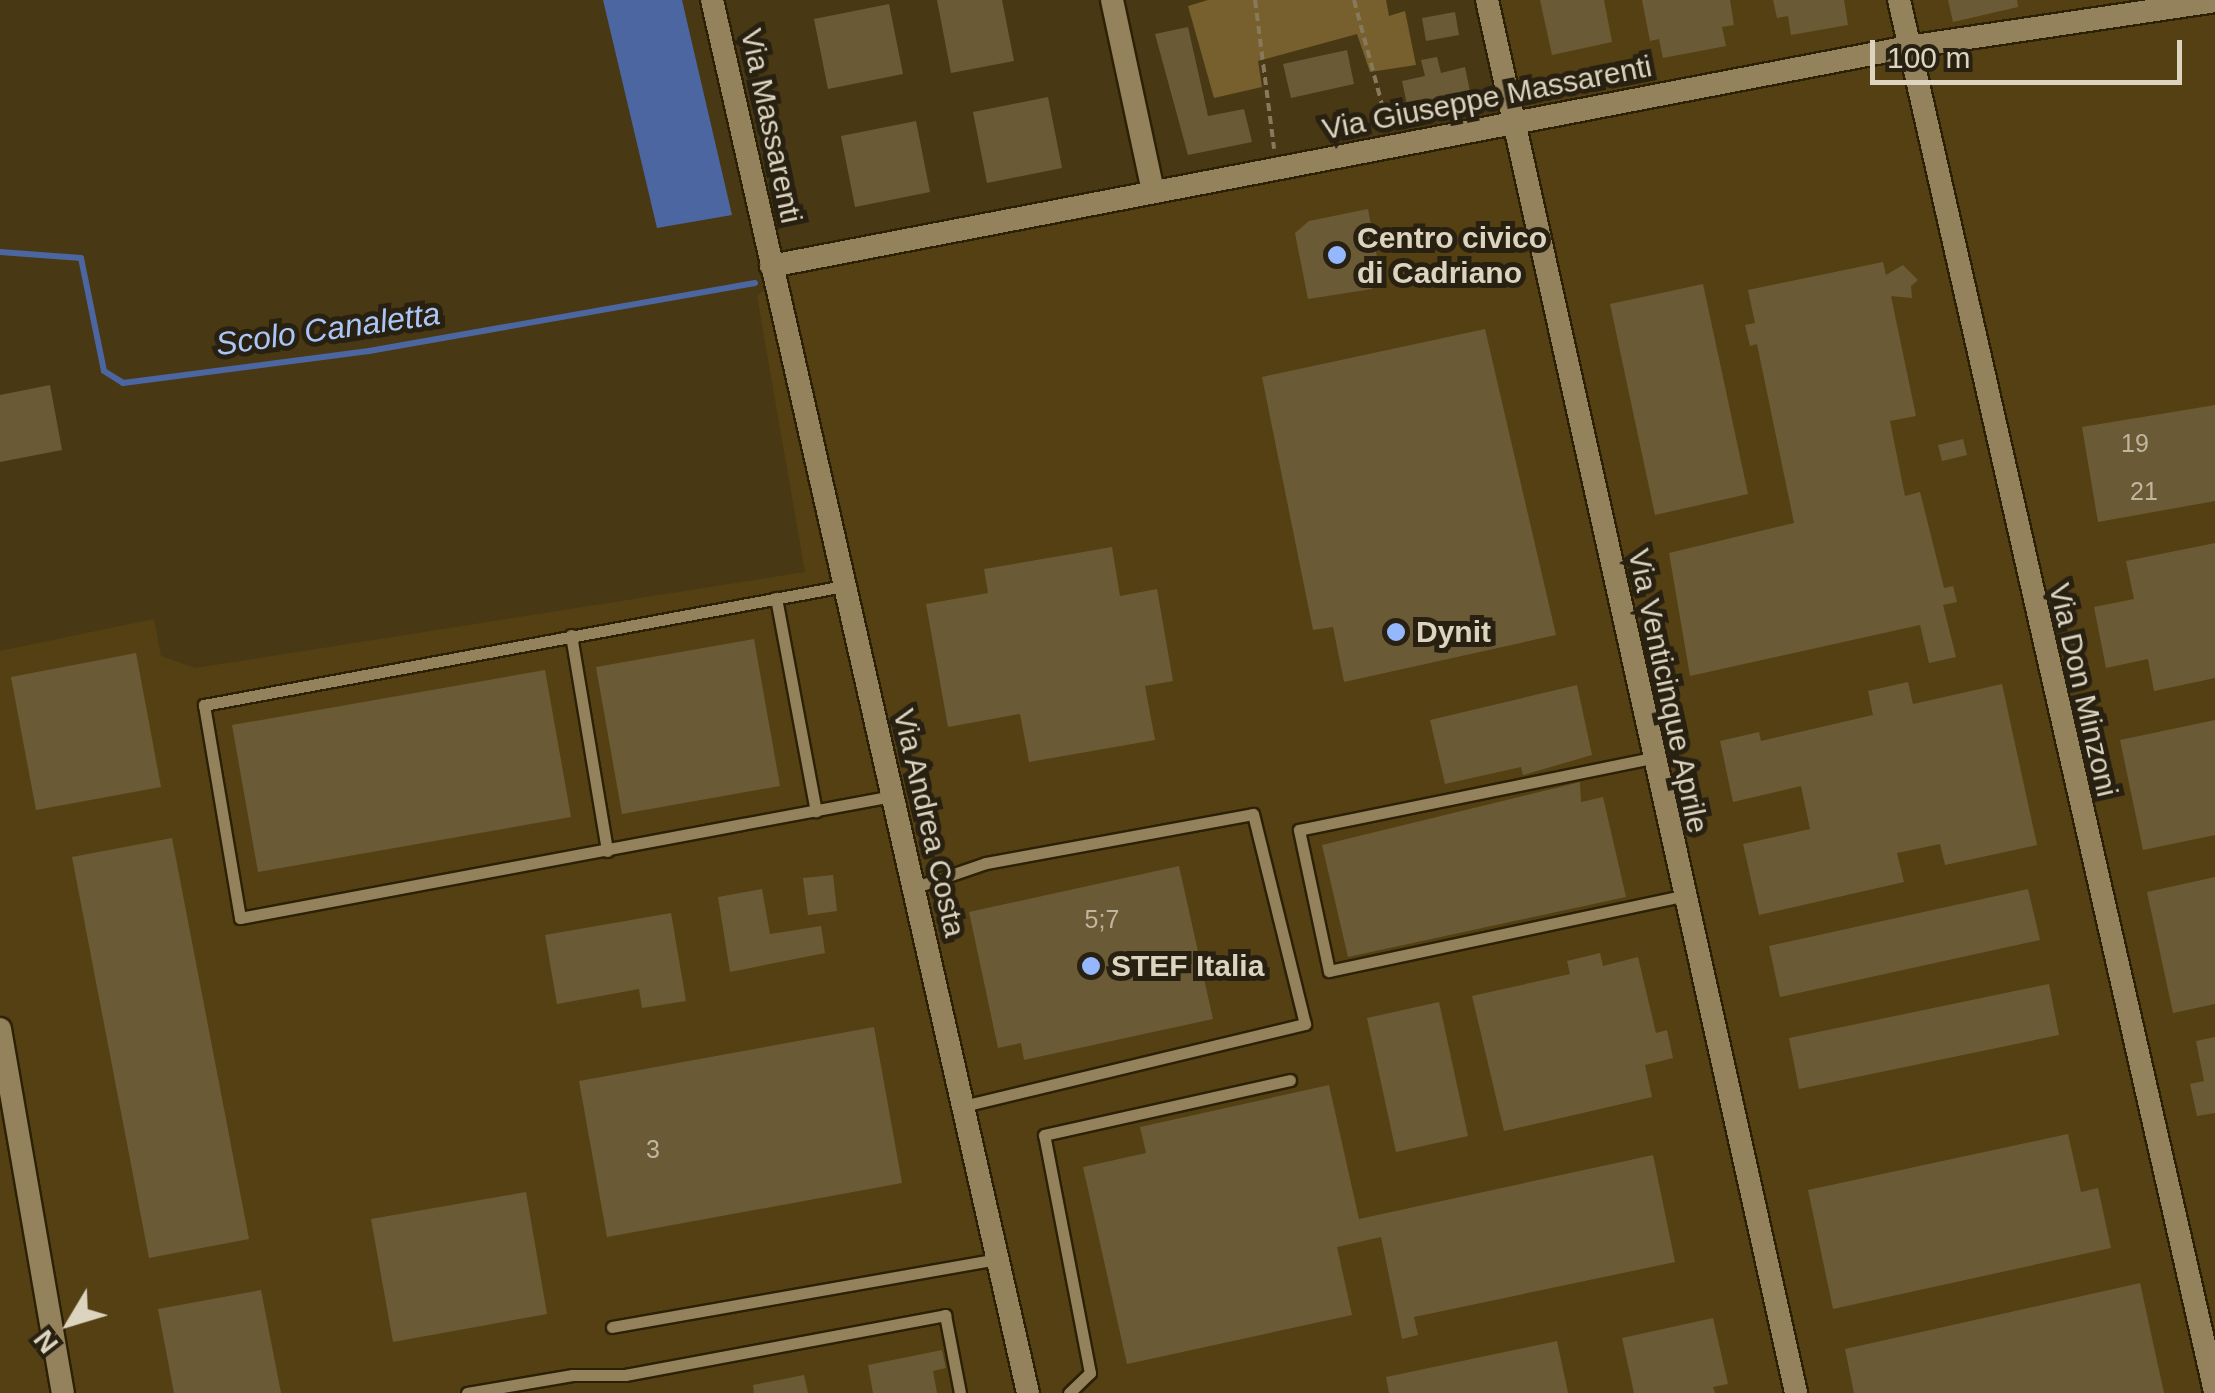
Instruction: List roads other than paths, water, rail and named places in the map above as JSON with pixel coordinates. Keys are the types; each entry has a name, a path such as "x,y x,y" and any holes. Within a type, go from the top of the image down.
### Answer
{"street":[{"name":"Via Massarenti","path":"712,0 771,266"},
{"path":"1112,0 1154,192"},
{"name":"Via Venticinque Aprile","path":"1487,0 1652,758 1796,1393"},
{"name":"Via Don Minzoni","path":"1899,0 2215,1392"},
{"name":"Via Giuseppe Massarenti","path":"771,266 1908,47 2215,1"},
{"name":"Via Andrea Costa","path":"771,266 1028,1393"},
{"path":"0,1029 63,1393"}],"lane":[{"path":"844,586 204,705 240,918 892,796"},
{"path":"776,598 816,811"},
{"path":"571,635 607,851"},
{"path":"1652,758 1299,830 1329,971 1683,896"},
{"path":"913,888 986,863 1253,814 1305,1024 962,1106"},
{"path":"1069,1393 1090,1374 1044,1135 1290,1080"},
{"path":"612,1327 997,1258"},
{"path":"467,1393 572,1374 625,1376 945,1314 960,1393"}],"water":[{"path":"603,0 682,0 732,215 657,228"}],"waterway":[{"name":"Scolo Canaletta","path":"0,252 81,258 104,371 123,383 369,351 755,283"}],"place":[{"name":"Centro civico di Cadriano","path":"1337,255"},
{"name":"Dynit","path":"1396,632"},
{"name":"STEF Italia","path":"1091,966"}]}
